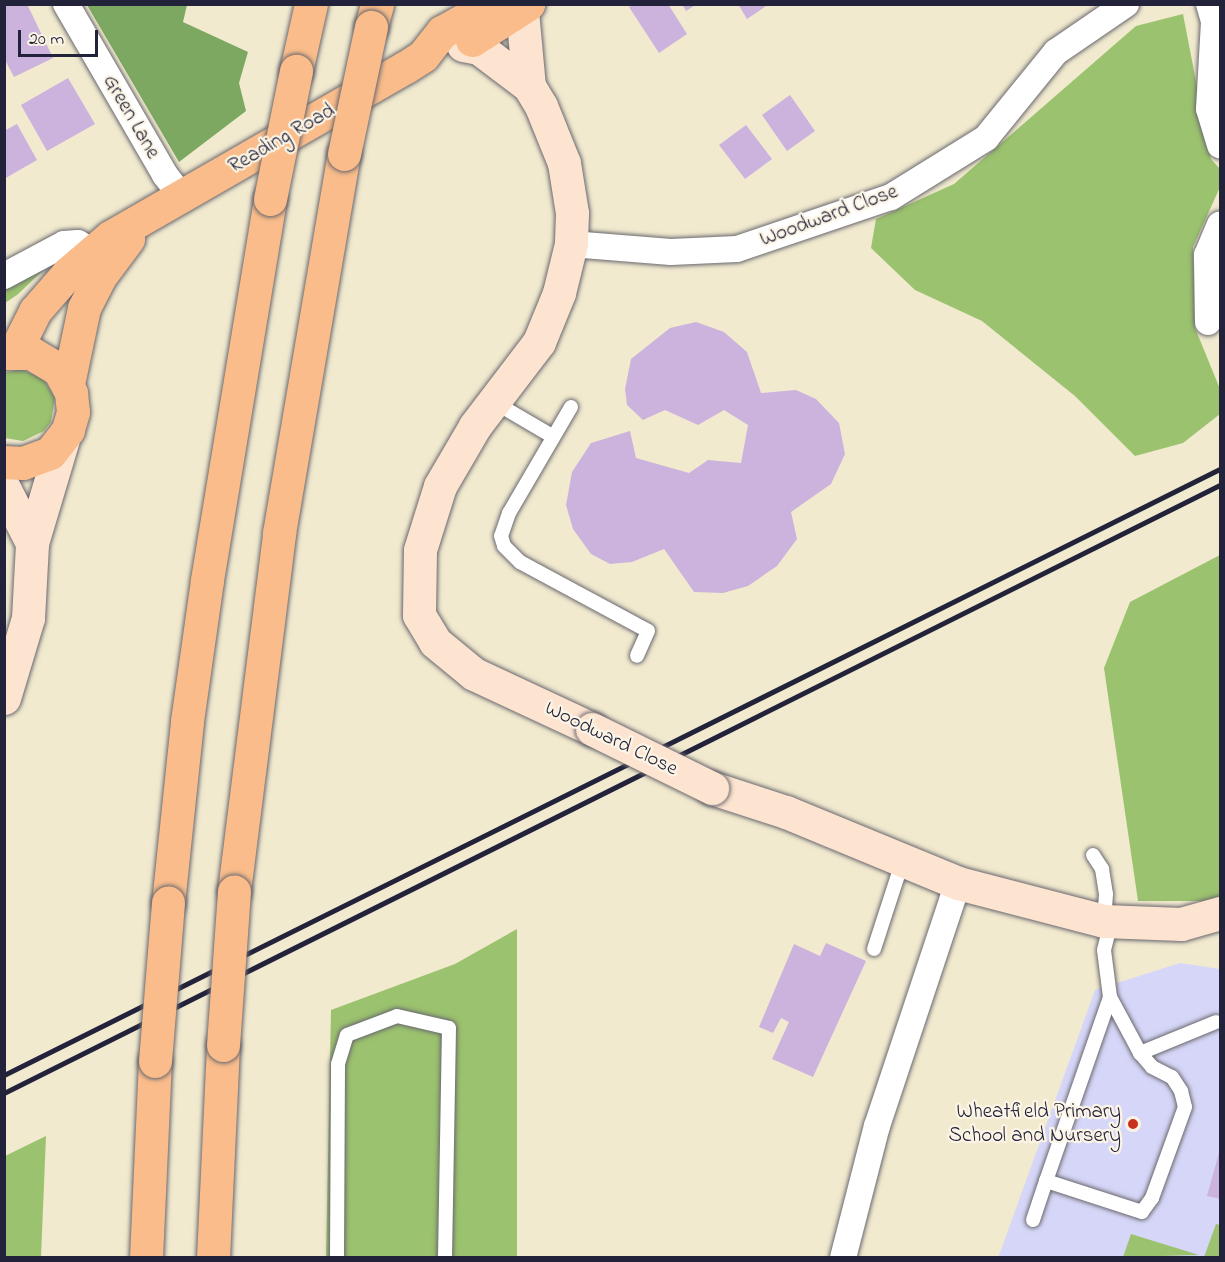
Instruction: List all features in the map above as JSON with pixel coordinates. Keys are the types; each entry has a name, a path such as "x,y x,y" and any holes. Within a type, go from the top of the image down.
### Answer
{"main road":[{"path":"146,1257 155,1061 168,903 204,604 246,323 311,4"},
{"name":"Reading Road","path":"423,56 440,55 463,45 514,7"},
{"name":"Reading Road","path":"10,352 35,311 68,273 78,248 110,237 142,221 423,56 442,32 514,7"},
{"path":"213,1257 223,1045 234,891 279,532 344,153 374,16"},
{"name":"Reading Road","path":"63,439 73,412 68,384 76,332 91,291 142,221"},
{"path":"10,352 46,359 68,384"},
{"path":"4,462 33,461 50,453 63,439"}],"street":[{"name":"Green Lane","path":"66,4 165,175 182,196"},
{"name":"Woodward Close","path":"571,244 671,252 737,249 891,197 986,138 1056,52 1126,4"},
{"path":"1209,4 1214,22 1209,109 1221,145"},
{"name":"Woodward Close","path":"514,7 529,86 564,163 572,213 571,244 560,293 539,342 451,463 431,509 417,576 419,615 435,642 474,674 712,788 786,812 958,883 1107,922 1181,924 1221,913"},
{"name":"Woodward Close","path":"463,45 479,48 529,86"},
{"path":"1208,322 1207,255 1221,225"},
{"path":"4,276 78,248"},
{"path":"4,698 28,618 32,543 63,439"},
{"path":"4,488 32,543"},
{"path":"843,1257 877,1126 958,883"}],"lane":[{"path":"494,402 552,436"},
{"path":"571,407 552,436 503,524 504,546 520,562 648,631 637,656"},
{"path":"1046,1181 1142,1212 1152,1198 1185,1107 1182,1091 1172,1077 1152,1066 1140,1053 1110,997 1104,950 1107,922 1106,894 1102,869 1093,855"},
{"path":"874,949 903,860"},
{"path":"1033,1220 1110,997"},
{"path":"337,1257 338,1064 346,1035 397,1016 448,1028 445,1257"},
{"path":"1140,1053 1216,1022"}],"shaded area":[{"name":"Wheatfield Primary School and Nursery","path":"1180,963 1220,969 1220,1257 998,1258 1095,990"}],"green space":[{"path":"87,5 187,5 183,22 248,52 239,83 246,111 179,162"},
{"path":"1183,14 1211,159 1220,169 1220,187 1193,247 1195,328 1220,389 1220,414 1183,443 1135,456 1075,396 982,321 915,290 871,248 876,219 954,184 1136,26"},
{"path":"52,262 17,295 5,303 4,290"},
{"path":"20,369 43,378 55,398 51,422 44,431 23,441 5,438 4,373"},
{"path":"1220,555 1220,901 1138,901 1104,668 1130,602"},
{"path":"517,929 517,1257 326,1258 331,1010 455,964"},
{"path":"46,1136 41,1257 5,1257 5,1156"},
{"path":"1216,1224 1220,1225 1220,1257 1204,1257"},
{"path":"1131,1234 1199,1255 1123,1257"}],"building":[{"path":"4,4 27,4 53,58 14,77 4,58"},
{"path":"634,4 668,4 687,34 659,53 629,7"},
{"path":"682,4 697,4 686,11"},
{"path":"738,4 769,4 747,19"},
{"path":"68,78 95,124 47,151 21,105"},
{"path":"790,95 815,131 787,151 762,115"},
{"path":"17,124 37,160 4,179 4,131"},
{"path":"746,125 772,159 745,179 719,145"},
{"path":"696,322 724,332 747,352 761,393 796,390 816,399 839,423 845,454 831,484 791,512 797,539 777,566 748,586 723,593 694,592 664,549 632,562 610,564 591,554 573,529 566,505 572,472 591,443 630,431 636,458 689,473 708,460 741,463 748,425 724,410 698,425 665,410 643,420 627,405 625,389 631,359 670,328"},
{"path":"826,943 866,961 813,1077 772,1059 789,1022 781,1018 773,1033 759,1027 794,944 820,956"},
{"path":"1220,1149 1220,1199 1207,1196"}],"railway":[{"path":"4,1075 1220,469"},
{"path":"4,1093 1220,485"}],"place":[{"name":"Wheatfield Primary School and Nursery","path":"1133,1124"}]}
